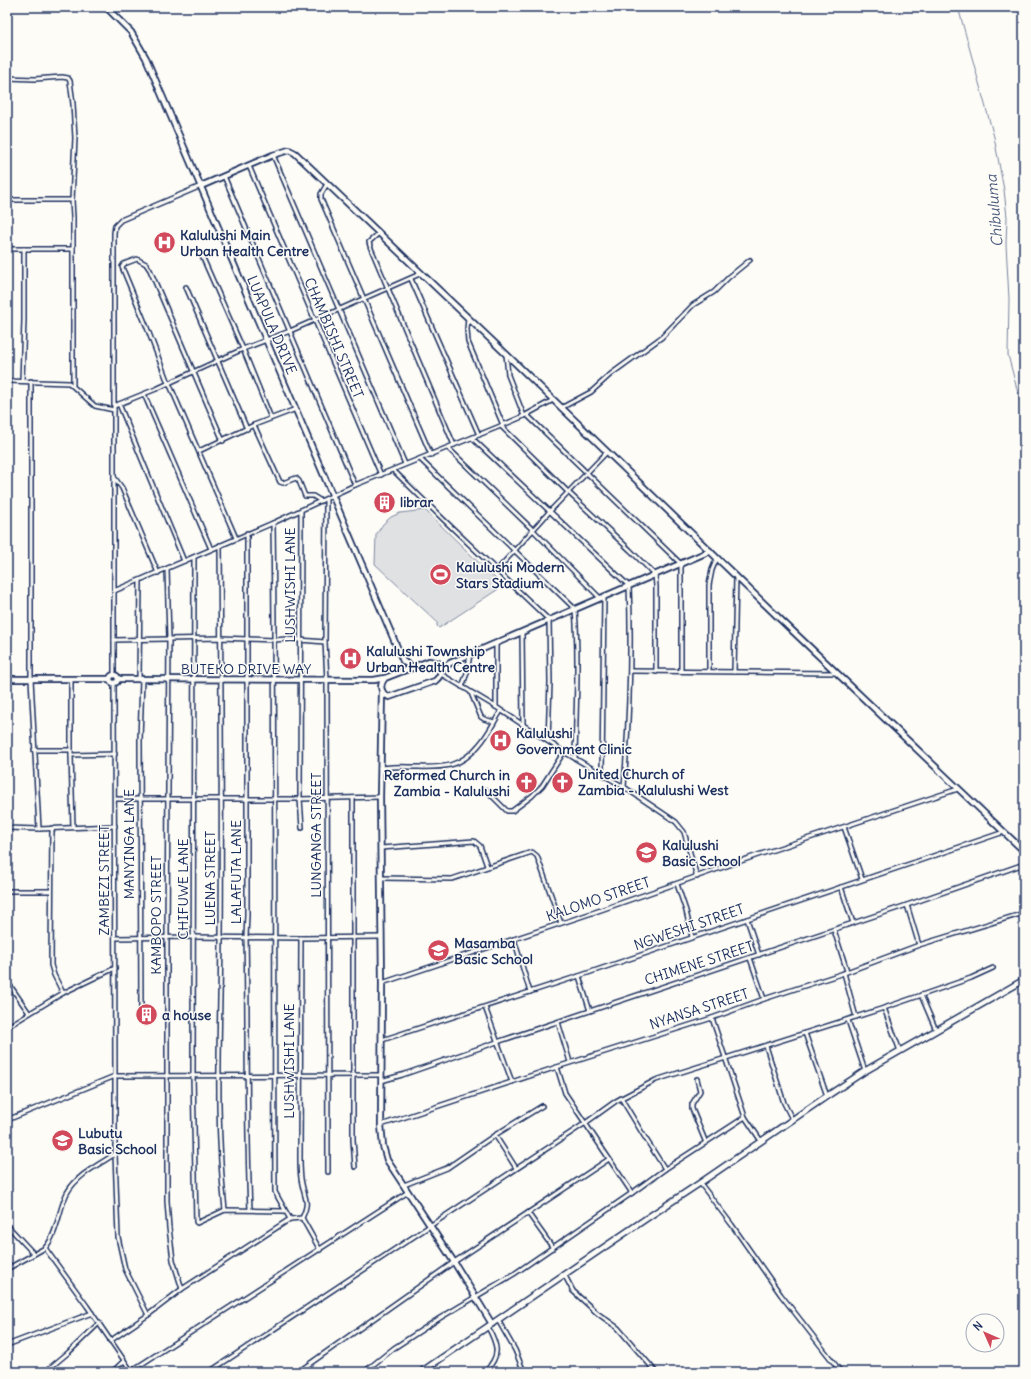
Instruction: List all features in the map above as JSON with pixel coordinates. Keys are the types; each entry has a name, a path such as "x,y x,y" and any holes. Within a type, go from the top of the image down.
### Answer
{"main road":[{"path":"421,1372 792,1119 865,1071 1024,980"}],"street":[{"name":"LUAPULA DRIVE","path":"106,7 130,32 139,45 201,186 403,661 412,668"},
{"path":"7,78 35,79 62,77 68,78 70,81 75,138 72,200 73,385"},
{"path":"7,679 71,679 112,677 116,675 119,679 117,683 111,681 112,677 114,640 115,226 118,223 201,186 273,155 289,150 295,153 422,273 717,558 1024,851"},
{"path":"273,155 405,464"},
{"name":"CHAMBISHI STREET","path":"249,166 381,475"},
{"path":"224,176 355,485"},
{"path":"327,184 321,199 431,455"},
{"path":"7,200 72,200"},
{"path":"379,233 371,240 369,244 454,445"},
{"path":"7,249 73,248"},
{"path":"22,381 24,249"},
{"path":"202,256 272,418"},
{"path":"122,265 137,259 142,261 148,267 223,441"},
{"path":"561,408 590,392 610,374 662,337 693,305 714,292 729,277 750,260"},
{"path":"114,262 121,263 122,265 168,383 236,538"},
{"path":"7,381 66,382 73,385 95,406 114,408 119,404 243,349 290,331 412,279 422,273"},
{"path":"412,279 479,434"},
{"path":"186,287 247,429"},
{"path":"468,318 466,329 468,342 502,426 569,493 655,575 656,672"},
{"path":"506,354 508,376 525,415 681,564 681,671"},
{"path":"31,381 31,679 39,829"},
{"path":"144,394 211,549"},
{"path":"114,591 273,523 355,485 502,426 553,400"},
{"path":"119,404 184,561"},
{"path":"199,451 223,441 254,425 296,409"},
{"path":"254,425 280,482 283,483 296,478 299,481 305,496 313,496 321,501"},
{"path":"472,438 629,586 630,671 628,733 624,787"},
{"path":"448,448 602,597 602,774"},
{"path":"497,570 550,511 607,452"},
{"path":"420,459 575,609 575,758"},
{"path":"393,470 549,620 550,682 548,741"},
{"path":"114,478 122,488 158,573"},
{"name":"LUNGANGA STREET","path":"326,499 325,642 327,680 328,1172"},
{"name":"LUSHWISHI LANE","path":"301,510 300,799 302,828"},
{"path":"273,523 274,1192 290,1219"},
{"name":"LALAFUTA LANE","path":"247,533 246,937 248,1076 247,1154 250,1210"},
{"name":"LUENA STREET","path":"220,545 221,938 219,1076 220,1168 225,1210"},
{"path":"381,708 389,698 435,681 450,663 710,551"},
{"name":"CHIFUWE LANE","path":"194,557 194,1075 196,1222 197,1223 225,1210"},
{"path":"709,671 709,585 712,570 717,558"},
{"name":"KAMBOPO STREET","path":"167,569 169,638 167,1201 173,1260 182,1289"},
{"path":"734,672 736,576"},
{"name":"MANYINGA LANE","path":"140,581 140,1009"},
{"path":"522,632 522,724"},
{"path":"114,640 247,638 274,640 301,639 325,642"},
{"path":"496,643 496,707"},
{"path":"462,687 467,672 470,654"},
{"path":"399,673 403,661"},
{"name":"BUTEKO DRIVE WAY","path":"119,679 374,680 385,678 429,661 450,663"},
{"path":"436,662 440,667 441,673 501,710 564,752 624,787 676,822 684,832 697,876"},
{"path":"630,671 838,673"},
{"path":"385,678 381,688 380,768 382,983 381,1125 383,1146 387,1160 476,1297 490,1325 496,1342 497,1351 493,1364 485,1372"},
{"path":"71,679 73,827"},
{"path":"374,680 379,682 385,695 389,698"},
{"name":"ZAMBEZI STREET","path":"114,683 115,1154 118,1237 125,1269 148,1315"},
{"path":"471,692 484,720 494,722"},
{"path":"380,768 408,766 435,768 449,766 459,761 480,745 501,710"},
{"path":"34,750 71,750"},
{"path":"486,790 507,811 512,811 532,796 542,786 564,752"},
{"path":"71,755 115,754"},
{"name":"KALOMO STREET","path":"382,983 958,789"},
{"path":"115,799 327,799 380,797"},
{"path":"353,798 353,1140 355,1167"},
{"path":"7,828 39,829 115,826"},
{"path":"844,827 862,879"},
{"path":"52,828 51,965 54,975 64,993"},
{"name":"NGWESHI STREET","path":"381,1040 579,976 1004,832"},
{"path":"381,848 474,841 480,846 487,866"},
{"path":"381,878 452,879 532,852 535,853 561,923"},
{"name":"CHIMENE STREET","path":"381,1081 907,906 1024,864"},
{"path":"677,884 686,911 692,937"},
{"path":"841,887 853,923"},
{"path":"7,891 51,891"},
{"path":"907,906 919,945"},
{"name":"NYANSA STREET","path":"381,1125 570,1062 712,1018 919,945 1024,913"},
{"path":"747,919 759,955"},
{"path":"834,930 846,972 856,1017"},
{"path":"115,938 381,937"},
{"name":"LUSHWISHI LANE","path":"301,938 300,1158 302,1184 307,1201 302,1218"},
{"path":"514,939 530,992"},
{"path":"750,958 764,999"},
{"path":"7,1027 64,993 115,968"},
{"path":"209,1372 621,1098 656,1080 848,1020 971,978 993,968"},
{"path":"579,976 590,1011"},
{"path":"7,981 29,1013"},
{"path":"921,995 936,1030"},
{"path":"485,1007 512,1082"},
{"path":"884,1008 900,1051"},
{"path":"712,1018 745,1117 761,1141"},
{"path":"848,1020 865,1071"},
{"path":"558,1022 570,1062"},
{"path":"805,1033 827,1096"},
{"path":"766,1046 784,1103 792,1119"},
{"path":"557,1067 565,1093 584,1124 632,1193"},
{"path":"7,1120 115,1076 381,1075"},
{"path":"697,1078 700,1091 692,1104 692,1109 706,1143"},
{"path":"621,1098 666,1169"},
{"path":"404,1185 447,1168 495,1135 542,1106"},
{"path":"364,1372 394,1348 553,1248 666,1169 745,1117"},
{"path":"495,1135 516,1168"},
{"path":"7,1269 45,1248 71,1186 79,1178 115,1154"},
{"path":"298,1372 454,1262 609,1159"},
{"path":"700,1183 732,1225 781,1295 841,1372"},
{"path":"45,1248 132,1372 408,1192"},
{"path":"225,1210 284,1211"},
{"path":"528,1213 553,1248"},
{"path":"110,1340 148,1315 182,1289 290,1219 302,1218 320,1250"},
{"path":"7,1225 34,1254"},
{"path":"564,1274 573,1291 597,1314 618,1328 656,1372"},
{"path":"7,1345 92,1313"},
{"path":"498,1320 515,1350 524,1372"},
{"path":"44,1372 69,1352 99,1323"},
{"path":"112,1372 124,1361"}],"shaded area":[{"name":"Kalulushi Modern Stars Stadium","path":"425,510 503,586 439,628 437,626 437,622 375,564 376,535 383,524 391,517 400,513"}],"waterway":[{"name":"Chibuluma","path":"958,7 994,137 1004,190 1007,217 1006,244 1009,299 1008,355 1024,416"}],"place":[{"name":"Kalulushi Main Urban Health Centre","path":"164,243"},
{"name":"librar","path":"385,502"},
{"name":"Kalulushi Modern Stars Stadium","path":"440,575"},
{"name":"Kalulushi Township Urban Health Centre","path":"350,659"},
{"name":"Kalulushi Government Clinic","path":"501,741"},
{"name":"United Church of Zambia - Kalulushi West","path":"563,782"},
{"name":"Reformed Church in Zambia - Kalulushi","path":"526,783"},
{"name":"Kalulushi Basic School","path":"647,853"},
{"name":"Masamba Basic School","path":"439,951"},
{"name":"a house","path":"147,1015"},
{"name":"Lubutu Basic School","path":"63,1141"}]}
